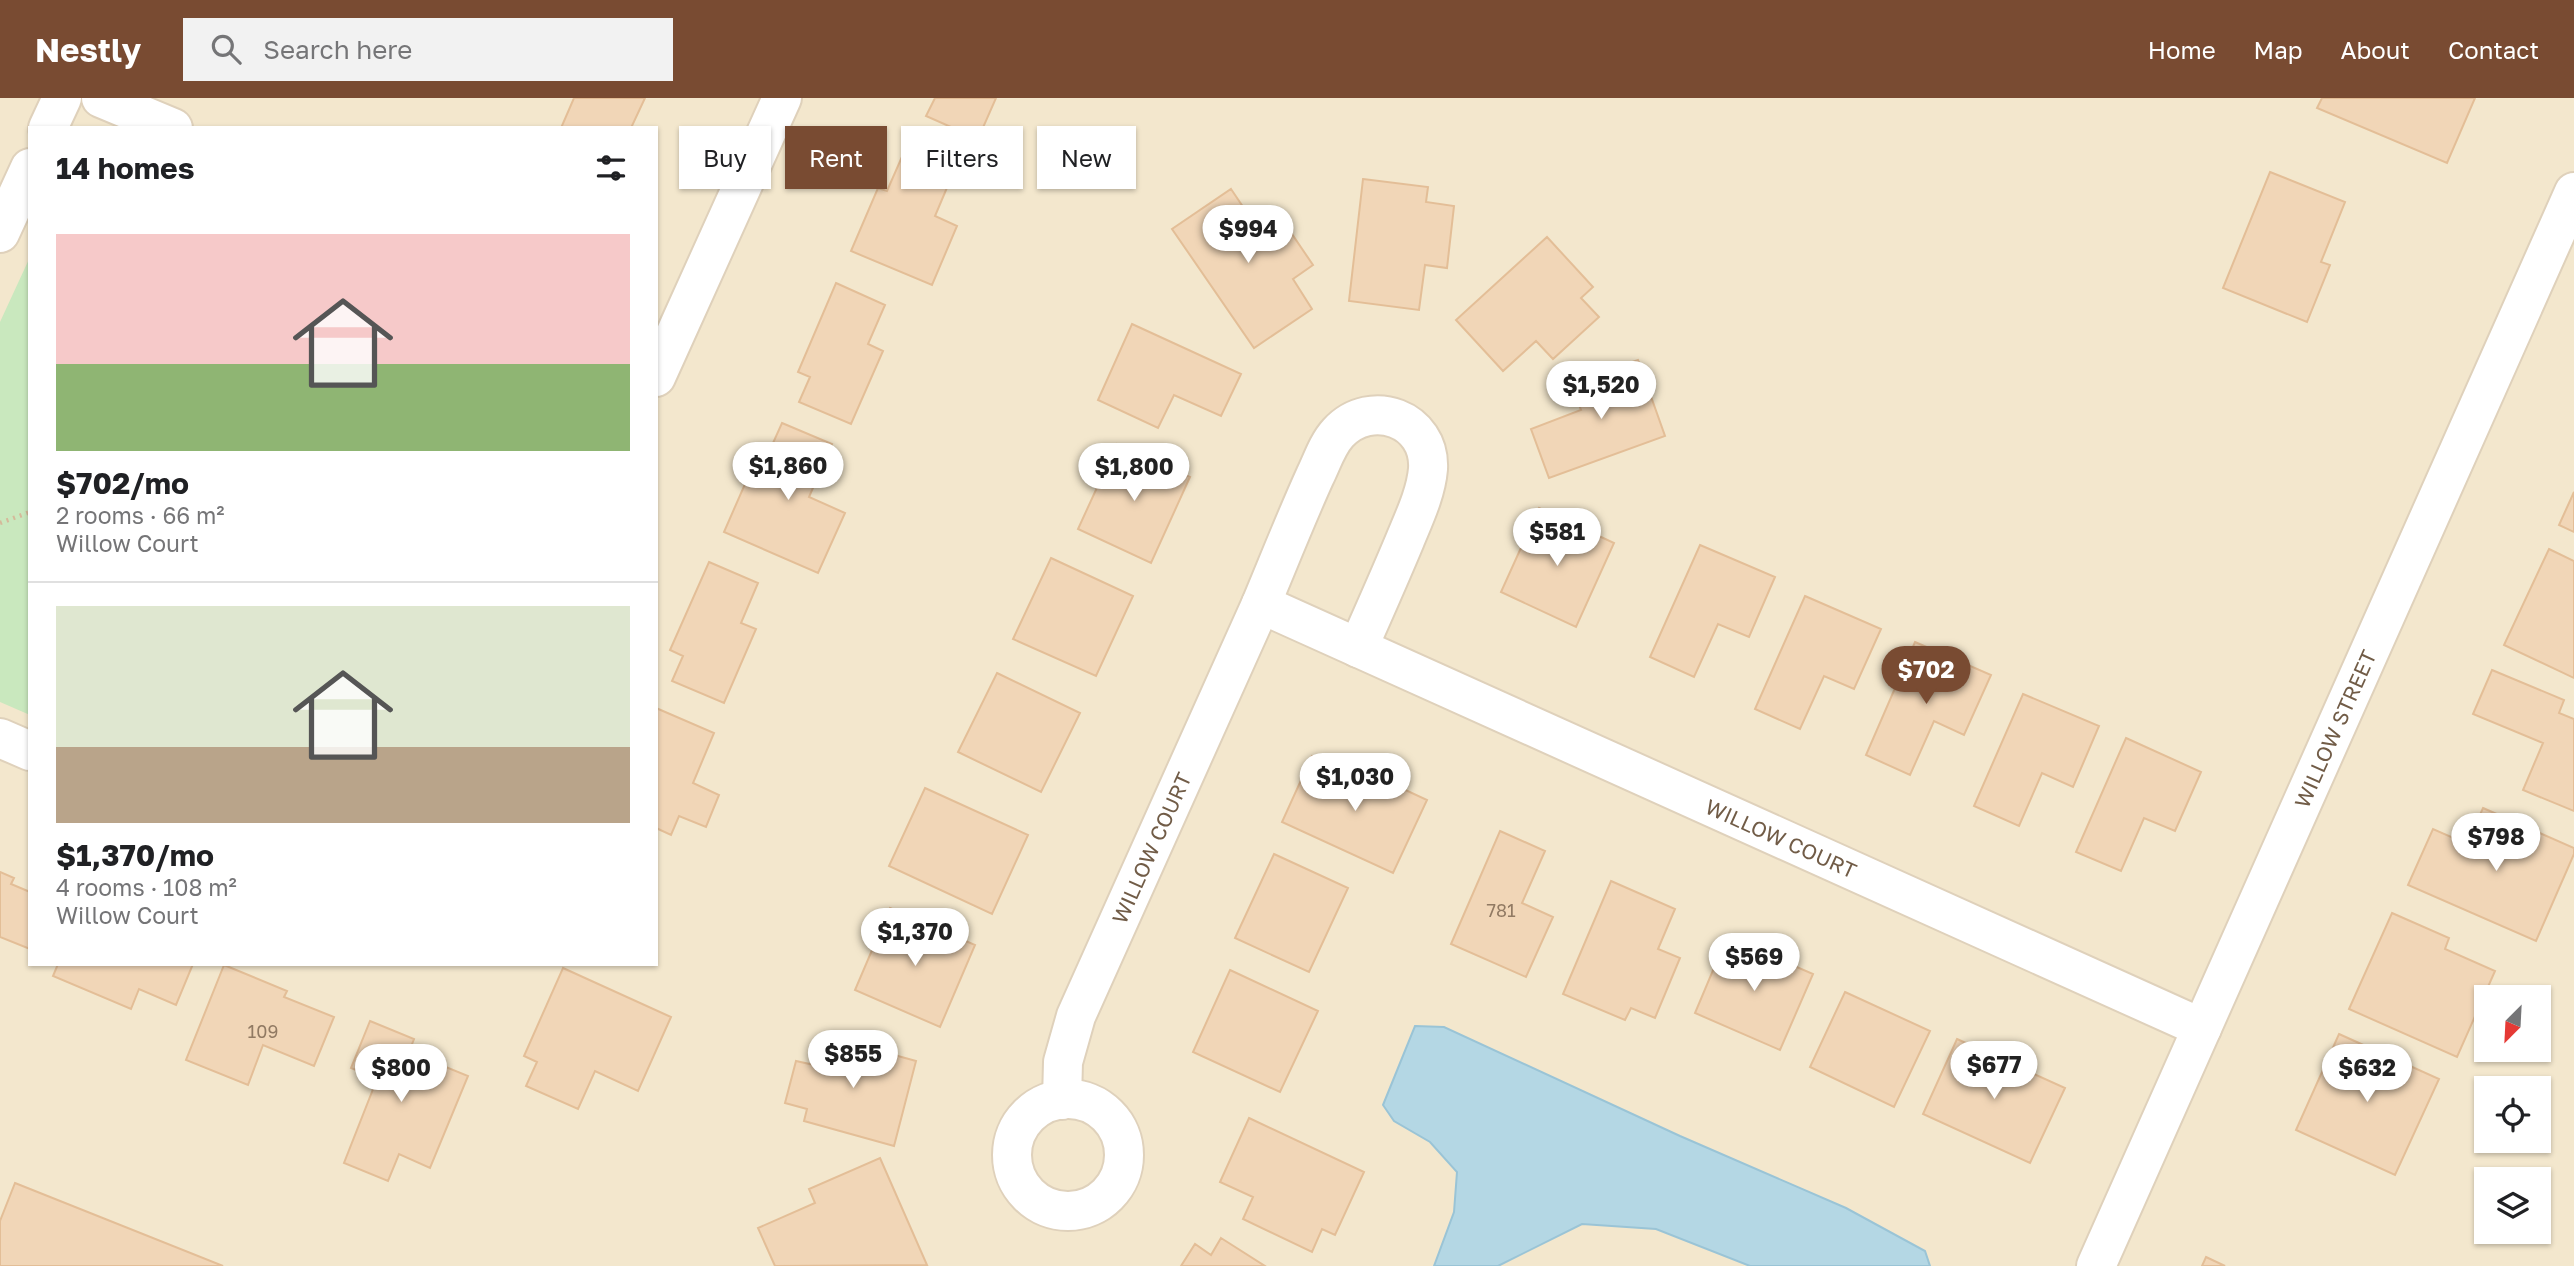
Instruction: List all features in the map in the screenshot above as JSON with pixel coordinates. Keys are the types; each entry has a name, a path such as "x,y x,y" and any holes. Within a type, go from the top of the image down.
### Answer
{"street":[{"path":"49,126 62,98"},
{"path":"101,98 168,126"},
{"path":"658,368 666,332 782,98"},
{"path":"0,233 28,173"},
{"name":"WILLOW STREET","path":"2096,1266 2574,192"},
{"name":"WILLOW COURT","path":"1062,1100 1063,1062 1076,1016 1261,604 1296,519 1334,438 1353,420 1365,415 1383,415 1412,428 1425,444 1428,460 1426,481 1415,516 1359,648"},
{"name":"WILLOW COURT","path":"1261,604 2202,1028"},
{"path":"0,738 28,750"}],"path":[{"path":"0,523 28,513"}],"shaded area":[{"path":"0,98 2574,98 2574,1266 0,1266"}],"green space":[{"path":"28,261 28,714 0,702 0,322"}],"water":[{"path":"1415,1026 1444,1027 1680,1136 1846,1208 1925,1251 1930,1266 1750,1266 1656,1229 1582,1224 1498,1266 1434,1266 1454,1212 1457,1172 1430,1142 1394,1121 1383,1105"}],"building":[{"path":"574,98 645,98 632,126 562,126"},
{"path":"935,98 996,98 984,126 949,126 926,116"},
{"path":"2322,98 2475,98 2447,163 2317,108"},
{"path":"901,159 901,189 946,189 935,216 957,226 932,285 851,251 878,189 887,191"},
{"path":"2270,172 2345,202 2321,262 2330,265 2307,322 2223,288"},
{"path":"1363,179 1428,187 1426,202 1454,206 1447,268 1425,265 1419,310 1349,301"},
{"path":"1231,189 1256,226 1277,212 1313,265 1293,279 1312,309 1254,348 1172,229"},
{"path":"1547,237 1593,287 1581,298 1599,317 1553,359 1536,341 1503,371 1456,320"},
{"path":"836,283 885,305 868,344 883,351 851,424 799,402 810,377 798,372"},
{"path":"1132,324 1241,374 1221,416 1174,395 1158,428 1098,400"},
{"path":"1638,360 1665,436 1549,478 1531,429 1581,410 1571,383"},
{"path":"782,423 832,444 809,497 845,513 818,573 724,532 752,468 760,472"},
{"path":"1117,444 1190,477 1151,563 1078,529"},
{"path":"2574,492 2574,532 2559,525"},
{"path":"1539,508 1614,543 1576,627 1501,592"},
{"path":"1700,545 1775,577 1749,637 1718,624 1694,677 1650,657"},
{"path":"2549,549 2574,561 2574,678 2504,645"},
{"path":"1051,558 1133,596 1096,676 1013,639"},
{"path":"709,562 758,583 741,623 756,629 724,703 672,681 683,656 670,650"},
{"path":"1805,596 1881,629 1854,689 1824,676 1800,729 1755,709"},
{"path":"1915,642 1991,675 1964,735 1934,721 1910,775 1866,755"},
{"path":"2492,670 2564,700 2559,713 2574,719 2574,811 2523,790 2543,743 2473,714"},
{"path":"997,673 1080,713 1041,792 958,752"},
{"path":"2023,694 2099,726 2073,787 2042,773 2019,826 1974,806"},
{"path":"658,709 714,733 693,783 719,795 706,827 679,816 671,835 658,829"},
{"path":"2126,738 2201,772 2175,831 2144,818 2121,871 2076,852"},
{"path":"1312,756 1364,779 1367,772 1427,800 1393,873 1282,822"},
{"path":"925,788 1028,835 992,914 889,866"},
{"path":"2483,808 2574,848 2574,854 2536,941 2408,885 2433,829 2467,844"},
{"path":"1500,831 1545,851 1522,903 1553,917 1526,977 1451,944"},
{"path":"1274,854 1348,888 1309,972 1235,938"},
{"path":"0,872 14,878 11,884 28,891 28,948 0,937"},
{"path":"1611,881 1675,909 1658,949 1680,958 1655,1018 1631,1008 1625,1020 1563,994"},
{"path":"890,908 975,945 940,1027 855,990"},
{"path":"2392,913 2449,938 2445,949 2495,971 2489,985 2474,985 2474,1019 2457,1057 2349,1009"},
{"path":"1727,937 1813,974 1780,1050 1695,1013"},
{"path":"57,966 192,966 176,1005 139,989 131,1009 53,976"},
{"path":"224,966 287,991 284,997 334,1017 314,1066 263,1045 248,1085 186,1060"},
{"path":"563,968 671,1017 638,1091 595,1071 578,1109 526,1086 537,1062 524,1056"},
{"path":"1230,970 1318,1011 1280,1092 1193,1052"},
{"path":"1845,992 1930,1031 1894,1107 1810,1067"},
{"path":"370,1021 414,1039 409,1052 468,1076 430,1168 399,1154 388,1181 344,1163 377,1079 351,1068"},
{"path":"2339,1034 2439,1079 2395,1175 2296,1130"},
{"path":"822,1035 916,1061 894,1146 804,1121 807,1109 785,1103 796,1061 814,1065"},
{"path":"1957,1039 2065,1088 2030,1163 1923,1114"},
{"path":"1249,1118 1364,1172 1335,1235 1322,1229 1312,1252 1243,1219 1253,1197 1220,1182"},
{"path":"880,1158 927,1265 775,1266 758,1228 815,1203 809,1189"},
{"path":"15,1183 223,1266 0,1266 0,1221"},
{"path":"1221,1238 1265,1266 1181,1266 1195,1244 1211,1255"},
{"path":"2206,1257 2225,1266 2202,1266"}]}
